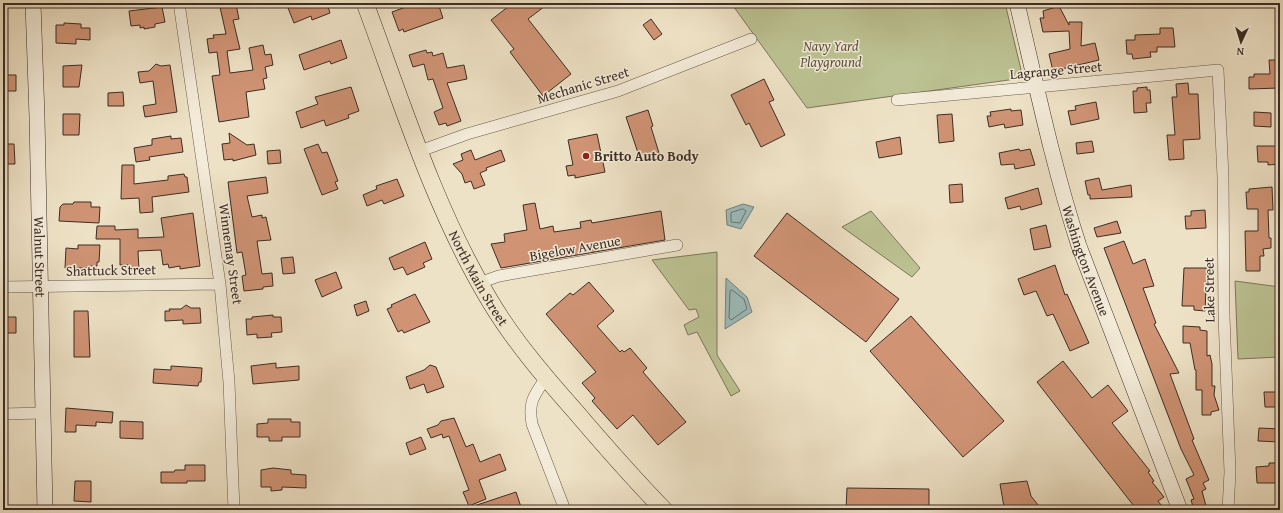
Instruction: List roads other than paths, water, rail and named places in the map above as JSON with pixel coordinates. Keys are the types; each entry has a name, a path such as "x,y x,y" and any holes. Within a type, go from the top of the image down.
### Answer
{"main road":[{"name":"North Main Street","path":"365,3 451,228 479,283 511,334 546,378 619,462 664,510"}],"street":[{"name":"Walnut Street","path":"33,3 46,510"},
{"name":"Winnemay Street","path":"179,3 220,284 229,382 234,510"},
{"name":"Washington Avenue","path":"1017,3 1056,168 1073,226 1180,510"},
{"name":"Mechanic Street","path":"420,150 467,134 618,91 751,39"},
{"name":"Lagrange Street","path":"896,100 1218,70"},
{"name":"Lake Street","path":"1218,70 1223,177 1224,316 1230,472 1228,510"},
{"name":"Bigelow Avenue","path":"479,283 499,276 677,245"},
{"name":"Shattuck Street","path":"3,287 220,284"},
{"path":"546,378 531,401 530,413 532,424 565,510"},
{"path":"3,414 43,413"}],"water":[{"path":"743,204 754,207 741,229 727,225 726,210"},
{"path":"726,278 747,297 752,312 725,329"}],"place":[{"name":"Britto Auto Body","path":"586,156"}],"park label":[{"name":"Navy Yard Playground","path":"831,54"}]}
